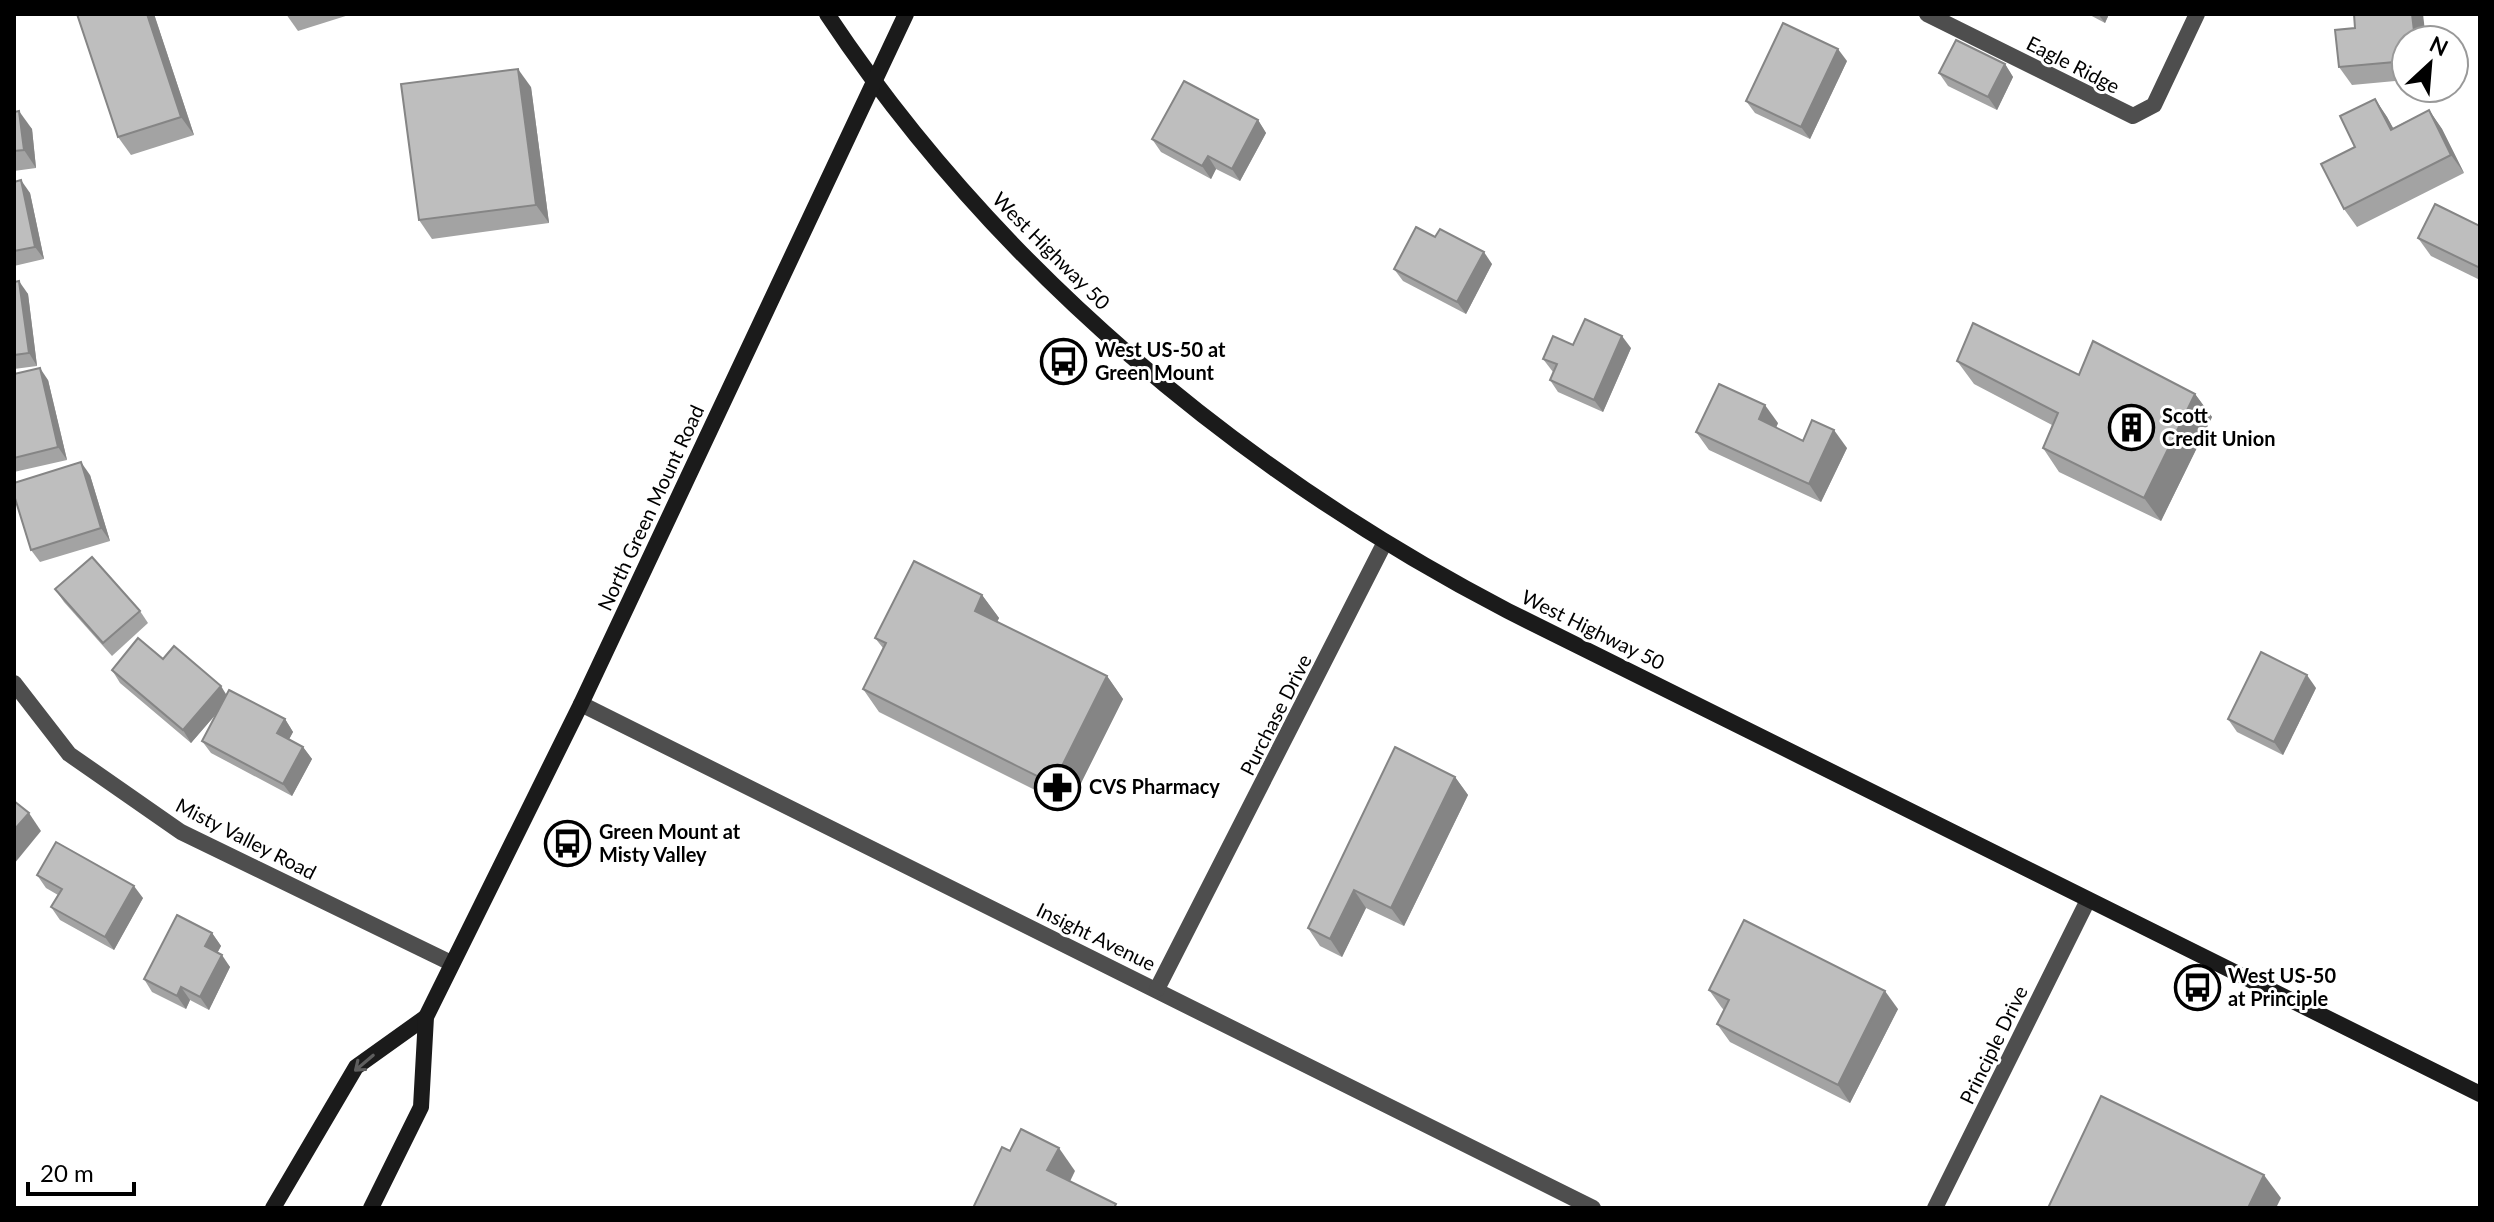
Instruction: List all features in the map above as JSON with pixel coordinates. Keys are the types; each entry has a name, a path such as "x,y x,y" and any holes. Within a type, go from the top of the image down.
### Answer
{"main road":[{"name":"West Highway 50","path":"827,14 874,84 1016,248 1107,335 1227,434 1384,544 1508,611 2480,1094"},
{"name":"North Green Mount Road","path":"371,1208 421,1107 426,1017 581,704 906,14"},
{"name":"North Green Mount Road","path":"273,1208 356,1067 426,1017"}],"street":[{"name":"Eagle Ridge","path":"1927,14 2133,116 2154,105 2197,14"},
{"name":"Purchase Drive","path":"1157,989 1384,544"},
{"name":"Misty Valley Road","path":"14,683 69,754 181,832 451,963"},
{"name":"Insight Avenue","path":"581,704 1593,1208"},
{"name":"Principle Drive","path":"1935,1208 2088,900"}],"building":[{"path":"77,14 147,14 181,117 118,137"},
{"path":"2354,14 2412,14 2413,24 2390,24 2390,62 2339,67 2335,30 2355,28"},
{"path":"1783,23 1838,49 1801,127 1746,101"},
{"path":"1956,40 2005,64 1988,97 1939,73"},
{"path":"518,69 536,205 419,220 401,84"},
{"path":"1184,81 1258,120 1232,169 1208,156 1202,166 1152,139"},
{"path":"2375,99 2391,130 2429,110 2451,155 2344,209 2321,164 2355,147 2340,116"},
{"path":"19,111 24,150 14,151 14,112"},
{"path":"21,180 35,247 14,251 14,182"},
{"path":"2435,204 2480,226 2480,268 2418,238"},
{"path":"1416,227 1435,237 1440,229 1484,252 1457,302 1394,269"},
{"path":"19,281 29,353 14,355 14,282"},
{"path":"1585,319 1622,336 1594,400 1550,380 1557,364 1543,359 1553,336 1573,345"},
{"name":"Scott Credit Union","path":"1973,323 2079,375 2093,341 2195,394 2144,498 2043,448 2058,413 1957,361"},
{"path":"40,368 58,447 14,458 14,374"},
{"path":"1719,384 1765,405 1759,419 1803,441 1812,420 1834,430 1809,484 1696,432"},
{"path":"81,462 101,528 31,550 14,495 14,483"},
{"path":"92,557 140,611 103,643 55,589"},
{"path":"914,561 982,595 975,611 1107,676 1053,784 863,689 886,643 875,638"},
{"path":"138,638 163,659 174,646 221,686 183,730 112,670"},
{"path":"2261,652 2307,675 2274,742 2228,719"},
{"path":"229,690 285,719 277,733 303,747 283,784 202,741"},
{"path":"1395,747 1455,777 1391,908 1354,890 1330,939 1308,928"},
{"path":"14,801 29,813 14,830"},
{"path":"56,842 134,886 105,937 51,907 62,889 37,875"},
{"path":"177,915 212,933 205,946 222,955 200,997 181,987 177,996 144,979"},
{"path":"1744,920 1885,991 1838,1085 1717,1024 1729,1000 1709,990"},
{"path":"2101,1096 2264,1175 2248,1208 2048,1208"},
{"path":"1021,1129 1059,1148 1047,1170 1116,1204 1114,1208 973,1208 1002,1147 1010,1151"}],"place":[{"name":"West US-50 at Green Mount","path":"1064,362"},
{"name":"Scott Credit Union","path":"2131,427"},
{"name":"CVS Pharmacy","path":"1058,787"},
{"name":"Green Mount at Misty Valley","path":"568,844"},
{"name":"West US-50 at Principle","path":"2197,988"}]}
